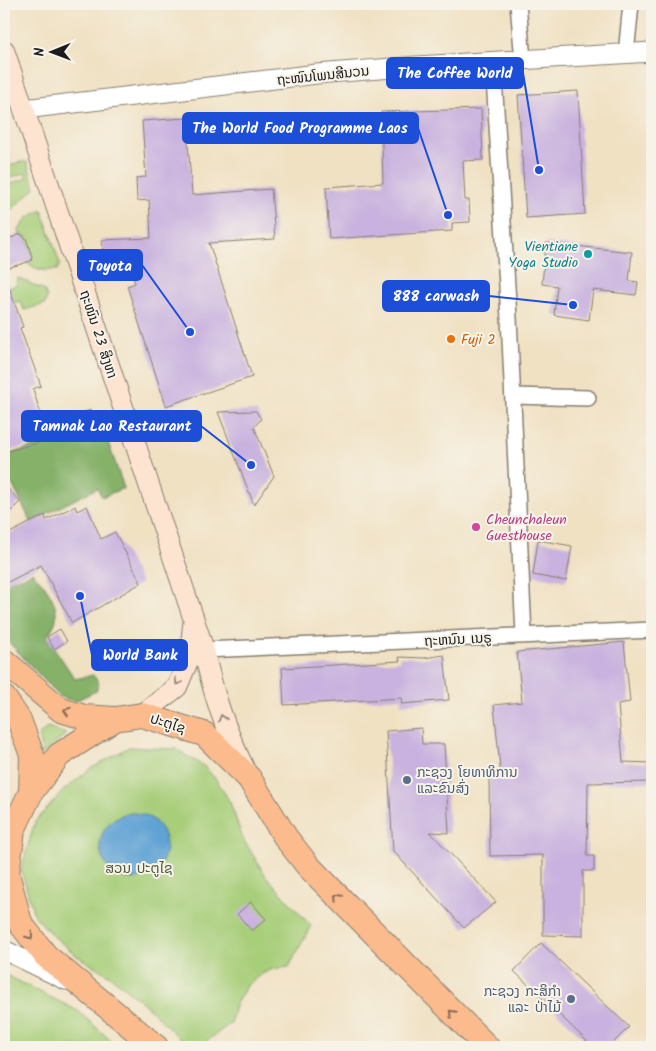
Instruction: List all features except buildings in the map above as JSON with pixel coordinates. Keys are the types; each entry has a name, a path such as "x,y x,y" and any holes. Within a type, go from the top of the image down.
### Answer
{"highway":[{"path":"4,661 60,710 84,716 115,719"},
{"path":"4,698 19,720 32,755 26,801"},
{"name":"ປະຕູໄຊ","path":"156,1047 136,1029 82,988 46,956 20,923 7,873 13,830 26,801 59,755 115,719 142,715 204,734 249,778 286,838 308,866 486,1047"}],"main road":[{"name":"ຖະໜົນ 23 ສິງຫາ","path":"4,50 194,618 225,730 249,778"},
{"name":"ຖະໜົນ 23 ສິງຫາ","path":"142,715 177,687 190,656 194,618"}],"street":[{"path":"518,4 523,60"},
{"path":"626,54 631,4"},
{"name":"ຖະໜົນໂພນສີນວນ","path":"24,109 317,74 652,52"},
{"path":"493,62 513,396 524,635"},
{"path":"513,396 588,398"},
{"name":"ຖະຫນົນ ເນຣູ","path":"204,650 652,630"},
{"path":"4,827 26,801"},
{"path":"4,950 82,988"}],"green space":[{"path":"20,162 27,162 35,188 10,211 4,221 4,186 27,178 25,173 4,180 4,168"},
{"path":"42,210 60,264 57,270 38,270 26,262 32,256 25,236 20,234 19,230 27,218"},
{"path":"18,278 44,290 47,297 45,304 24,310 21,301 14,303 9,288 16,285"},
{"path":"102,425 124,488 102,497 97,488 31,522 4,468 4,456"},
{"path":"32,572 41,581 55,606 56,619 47,637 75,679 93,675 99,683 96,691 75,701 60,697 4,637 4,589 12,579 22,578"},
{"path":"48,727 66,734 43,754 38,736"},
{"name":"ສວນ ປະຕູໄຊ","path":"129,747 176,749 205,767 217,781 230,802 243,839 266,876 311,926 289,967 273,969 262,974 247,985 235,1005 231,1023 199,1047 188,1047 150,1009 112,977 77,956 50,933 34,915 21,869 35,822 64,790 90,769"},
{"path":"4,974 78,1011 118,1047 4,1047"}],"water":[{"path":"133,813 145,816 156,823 163,834 166,846 163,858 156,869 145,876 133,879 121,876 110,869 103,858 100,846 103,834 110,823 121,816"}],"place":[{"name":"The Coffee World","path":"539,170"},
{"name":"The World Food Programme Laos","path":"448,215"},
{"name":"Vientiane Yoga Studio","path":"588,254"},
{"name":"888 carwash","path":"573,305"},
{"name":"Toyota","path":"190,332"},
{"name":"Fuji 2","path":"451,339"},
{"name":"Tamnak Lao Restaurant","path":"251,465"},
{"name":"Cheunchaleun Guesthouse","path":"476,527"},
{"name":"World Bank","path":"80,596"},
{"name":"ກະຊວງ ໂຍທາທິການ ແລະຂົນສົ່ງ","path":"407,780"},
{"name":"ກະຊວງ ກະສິກຳ ແລະ ປ່າໄມ້","path":"571,999"}]}
